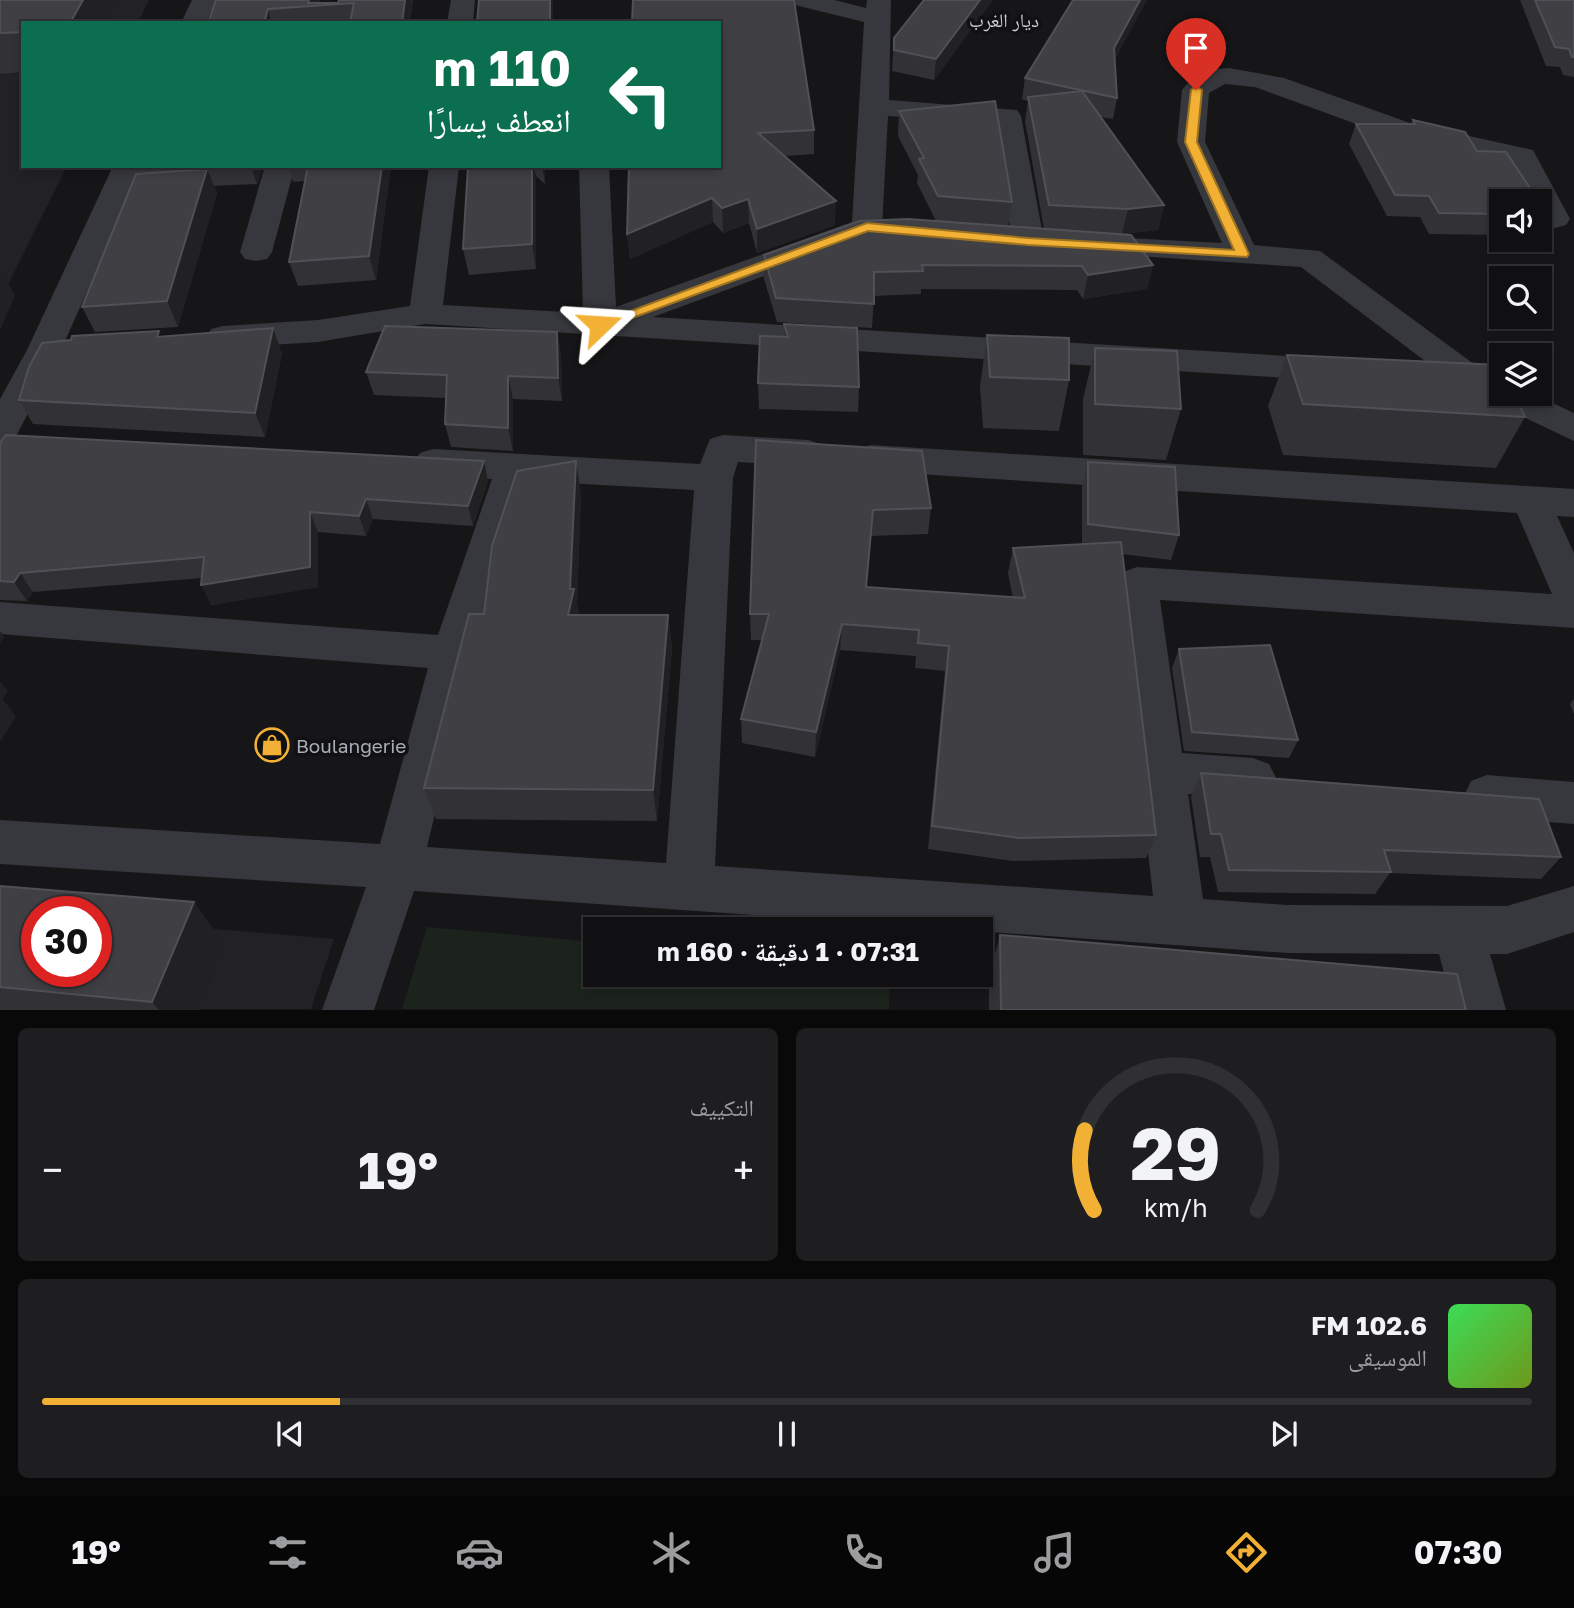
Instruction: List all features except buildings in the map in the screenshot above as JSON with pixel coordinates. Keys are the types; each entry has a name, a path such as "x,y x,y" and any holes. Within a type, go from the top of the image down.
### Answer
{"street":[{"path":"194,21 204,0"},
{"path":"460,21 463,0"},
{"path":"600,325 880,228 876,107 878,9 804,0"},
{"path":"1242,254 1191,142 1196,90 1214,76 1234,76 1269,82 1390,127 1499,147 1523,156 1555,219"},
{"path":"876,107 1007,116 1015,240 1310,258 1470,378 1489,387"},
{"path":"10,443 44,350 127,168"},
{"path":"256,251 278,168"},
{"path":"425,314 444,168"},
{"path":"594,168 600,325"},
{"path":"195,339 318,331 425,314 1360,372"},
{"path":"44,350 85,347"},
{"path":"1415,375 1470,378"},
{"path":"1529,406 1574,428"},
{"path":"689,887 714,478 723,448 1574,503"},
{"path":"405,461 714,478"},
{"path":"348,1010 398,867 453,653 515,467"},
{"path":"1531,500 1574,598"},
{"path":"1181,920 1164,772 1137,583 1574,612"},
{"path":"0,618 453,653"},
{"path":"1164,772 1301,782"},
{"path":"1451,794 1574,803"},
{"path":"0,842 1287,929 1507,930 1574,909"},
{"path":"1458,930 1480,1010"}],"shaded area":[{"path":"0,0 149,0 139,21 21,21 21,168 66,168 4,293 0,293"},
{"path":"0,911 21,945 21,987 112,987 112,920 334,939 311,1009 0,1009"},
{"path":"427,927 583,941 583,987 890,987 889,1009 402,1009"}],"place":[{"name":"Boulangerie","path":"272,745"}],"district":[{"name":"ديار الغرب","path":"1004,19"}],"route":[{"path":"600,325 867,227 1028,242 1242,254 1191,142 1196,90"}]}
